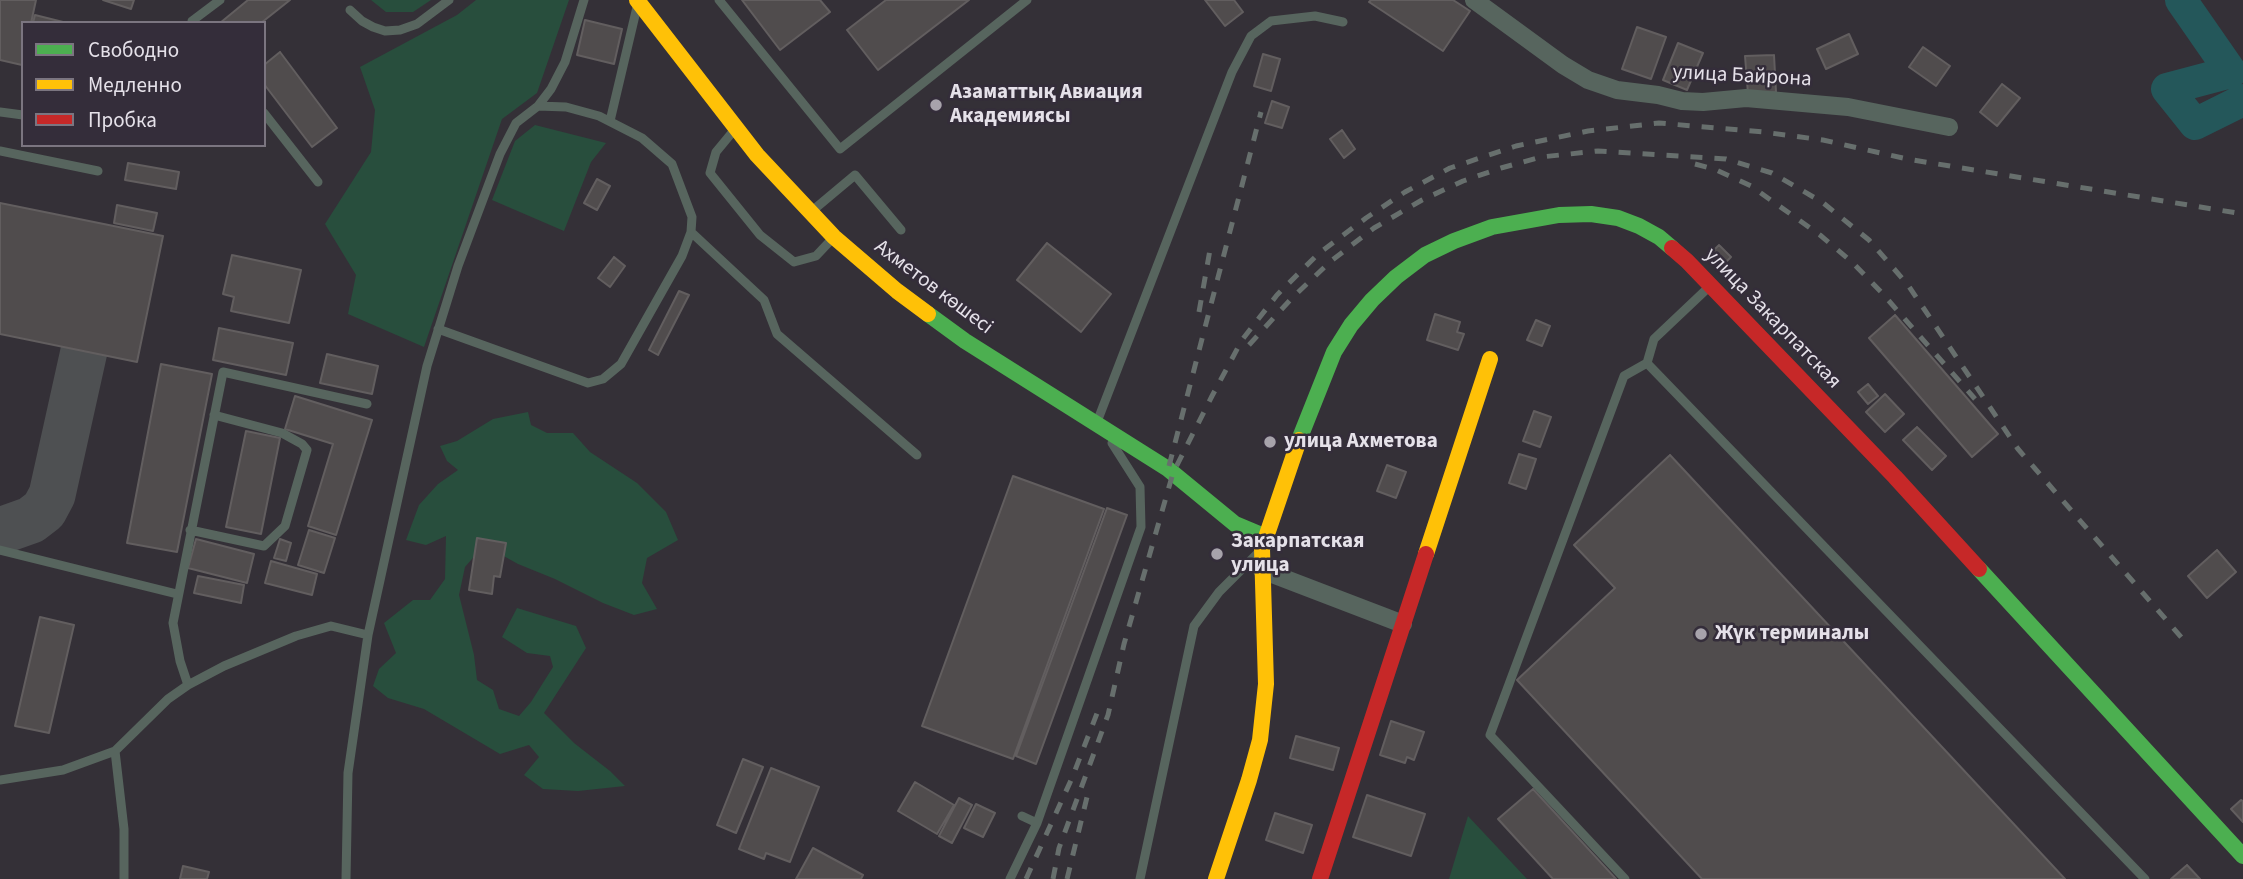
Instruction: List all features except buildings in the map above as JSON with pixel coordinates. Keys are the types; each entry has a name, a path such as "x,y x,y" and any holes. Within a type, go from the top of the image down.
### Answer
{"street":[{"name":"улица Байрона","path":"1475,0 1563,65 1588,79 1617,90 1682,101 1746,99 1848,107 1949,127"},
{"name":"Ахметов көшесі","path":"638,1 757,155 834,237 897,291 965,341 1168,469 1235,524 1264,543"},
{"name":"улица Закарпатская","path":"1264,543 1289,466 1335,352 1351,325 1396,277 1425,255 1492,227 1559,215 1591,214 1619,218 1659,237 1711,285 1895,477 2243,856"},
{"path":"1320,879 1490,359"},
{"path":"1216,879 1249,780 1259,740 1266,684 1262,570 1264,543"},
{"path":"1262,570 1403,624"}],"lane":[{"path":"192,21 220,0"},
{"path":"350,10 373,27 386,31 401,30 417,24 449,0"},
{"path":"346,879 348,773 368,635 427,366 458,266 500,154 516,123 538,106 551,89 565,62 584,0"},
{"path":"719,0 840,149 1027,0"},
{"path":"610,121 638,1"},
{"path":"1010,879 1037,824 1142,527 1140,487 1099,425 1232,72 1251,36 1271,21 1315,16 1343,22"},
{"path":"438,329 588,383 603,379 621,364 682,256 691,232 692,217 672,164 642,138 599,116 566,107 538,106"},
{"path":"0,112 21,115"},
{"path":"266,116 318,182"},
{"path":"737,128 716,152 710,173 760,235 794,262 816,256 834,237"},
{"path":"0,151 98,171"},
{"path":"810,212 855,175 901,230"},
{"path":"691,232 764,300 777,334 917,455"},
{"path":"1625,879 1490,735 1625,376 1647,363 1654,339 1711,285"},
{"path":"1647,363 2145,879"},
{"path":"188,685 180,661 173,623 223,372 367,404"},
{"path":"190,530 264,546 285,526 307,450 302,444 282,433 214,415"},
{"path":"1140,879 1194,626 1219,593 1264,543"},
{"path":"0,550 177,594"},
{"path":"0,780 63,770 115,751 168,699 188,685 224,666 296,636 331,626 368,635"},
{"path":"115,751 124,829 124,879"},
{"path":"1022,816 1037,824"}],"green space":[{"path":"371,0 431,0 413,12 386,12"},
{"path":"476,0 569,0 537,93 502,119 424,347 348,314 356,275 325,224 371,152 375,110 360,67 457,15"},
{"path":"535,125 606,143 591,162 564,231 492,200 515,141"},
{"path":"528,412 531,425 547,433 573,433 590,452 637,483 666,512 678,540 647,558 642,583 657,609 634,615 518,564 484,545 465,567 459,595 474,655 477,680 493,690 499,709 519,716 553,667 550,656 527,653 502,637 517,608 576,626 586,648 544,713 574,743 625,786 578,791 543,789 524,775 539,757 529,745 500,754 424,709 388,698 373,686 379,669 396,653 384,623 413,600 430,600 445,579 446,536 426,545 406,540 419,505 438,484 458,470 447,461 440,446 457,441 493,419"},
{"path":"1468,816 1527,879 1449,879"}],"waterway":[{"path":"2181,0 2231,72 2167,89 2195,124 2243,100"}],"taxiway":[{"path":"0,531 31,520 44,510 52,495 84,351"}],"railway":[{"path":"1169,466 1261,112"},
{"path":"1053,879 1059,848 1108,715 1124,644 1173,473 1212,396 1242,340 1277,295 1318,254 1405,192 1450,168 1516,146 1588,131 1659,123 1823,140 1907,159 2243,214"},
{"path":"1249,345 1331,261 1374,228 1422,200 1463,181 1501,168 1541,157 1598,151 1726,159 1772,173 1822,202 1869,240 1908,285 2018,449 2188,645"},
{"path":"1695,164 1714,169 1751,186 1820,235 1852,262 1882,293 1975,399"},
{"path":"1199,312 1211,244"},
{"path":"1026,879 1072,778 1101,703"},
{"path":"1067,879 1088,793"}],"traffic: fast":[{"path":"1299,440 1334,352 1351,325 1396,277 1425,255 1492,227 1559,215 1591,214 1618,218 1639,226 1672,248"},
{"path":"928,314 965,341 1168,469 1235,524 1266,537"},
{"path":"1979,569 2243,856"}],"traffic: slow":[{"path":"637,0 757,155 834,237 928,314"},
{"path":"1426,554 1490,359"},
{"path":"1216,879 1260,740 1266,684 1262,549 1299,440"}],"traffic: jam":[{"path":"1672,248 1895,477 1979,569"},
{"path":"1320,879 1426,554"}],"place":[{"name":"Азаматтық Авиация Академиясы","path":"936,105"},
{"name":"улица Ахметова","path":"1270,442"},
{"name":"Закарпатская улица","path":"1217,554"},
{"name":"Жүк терминалы","path":"1701,634"}]}
